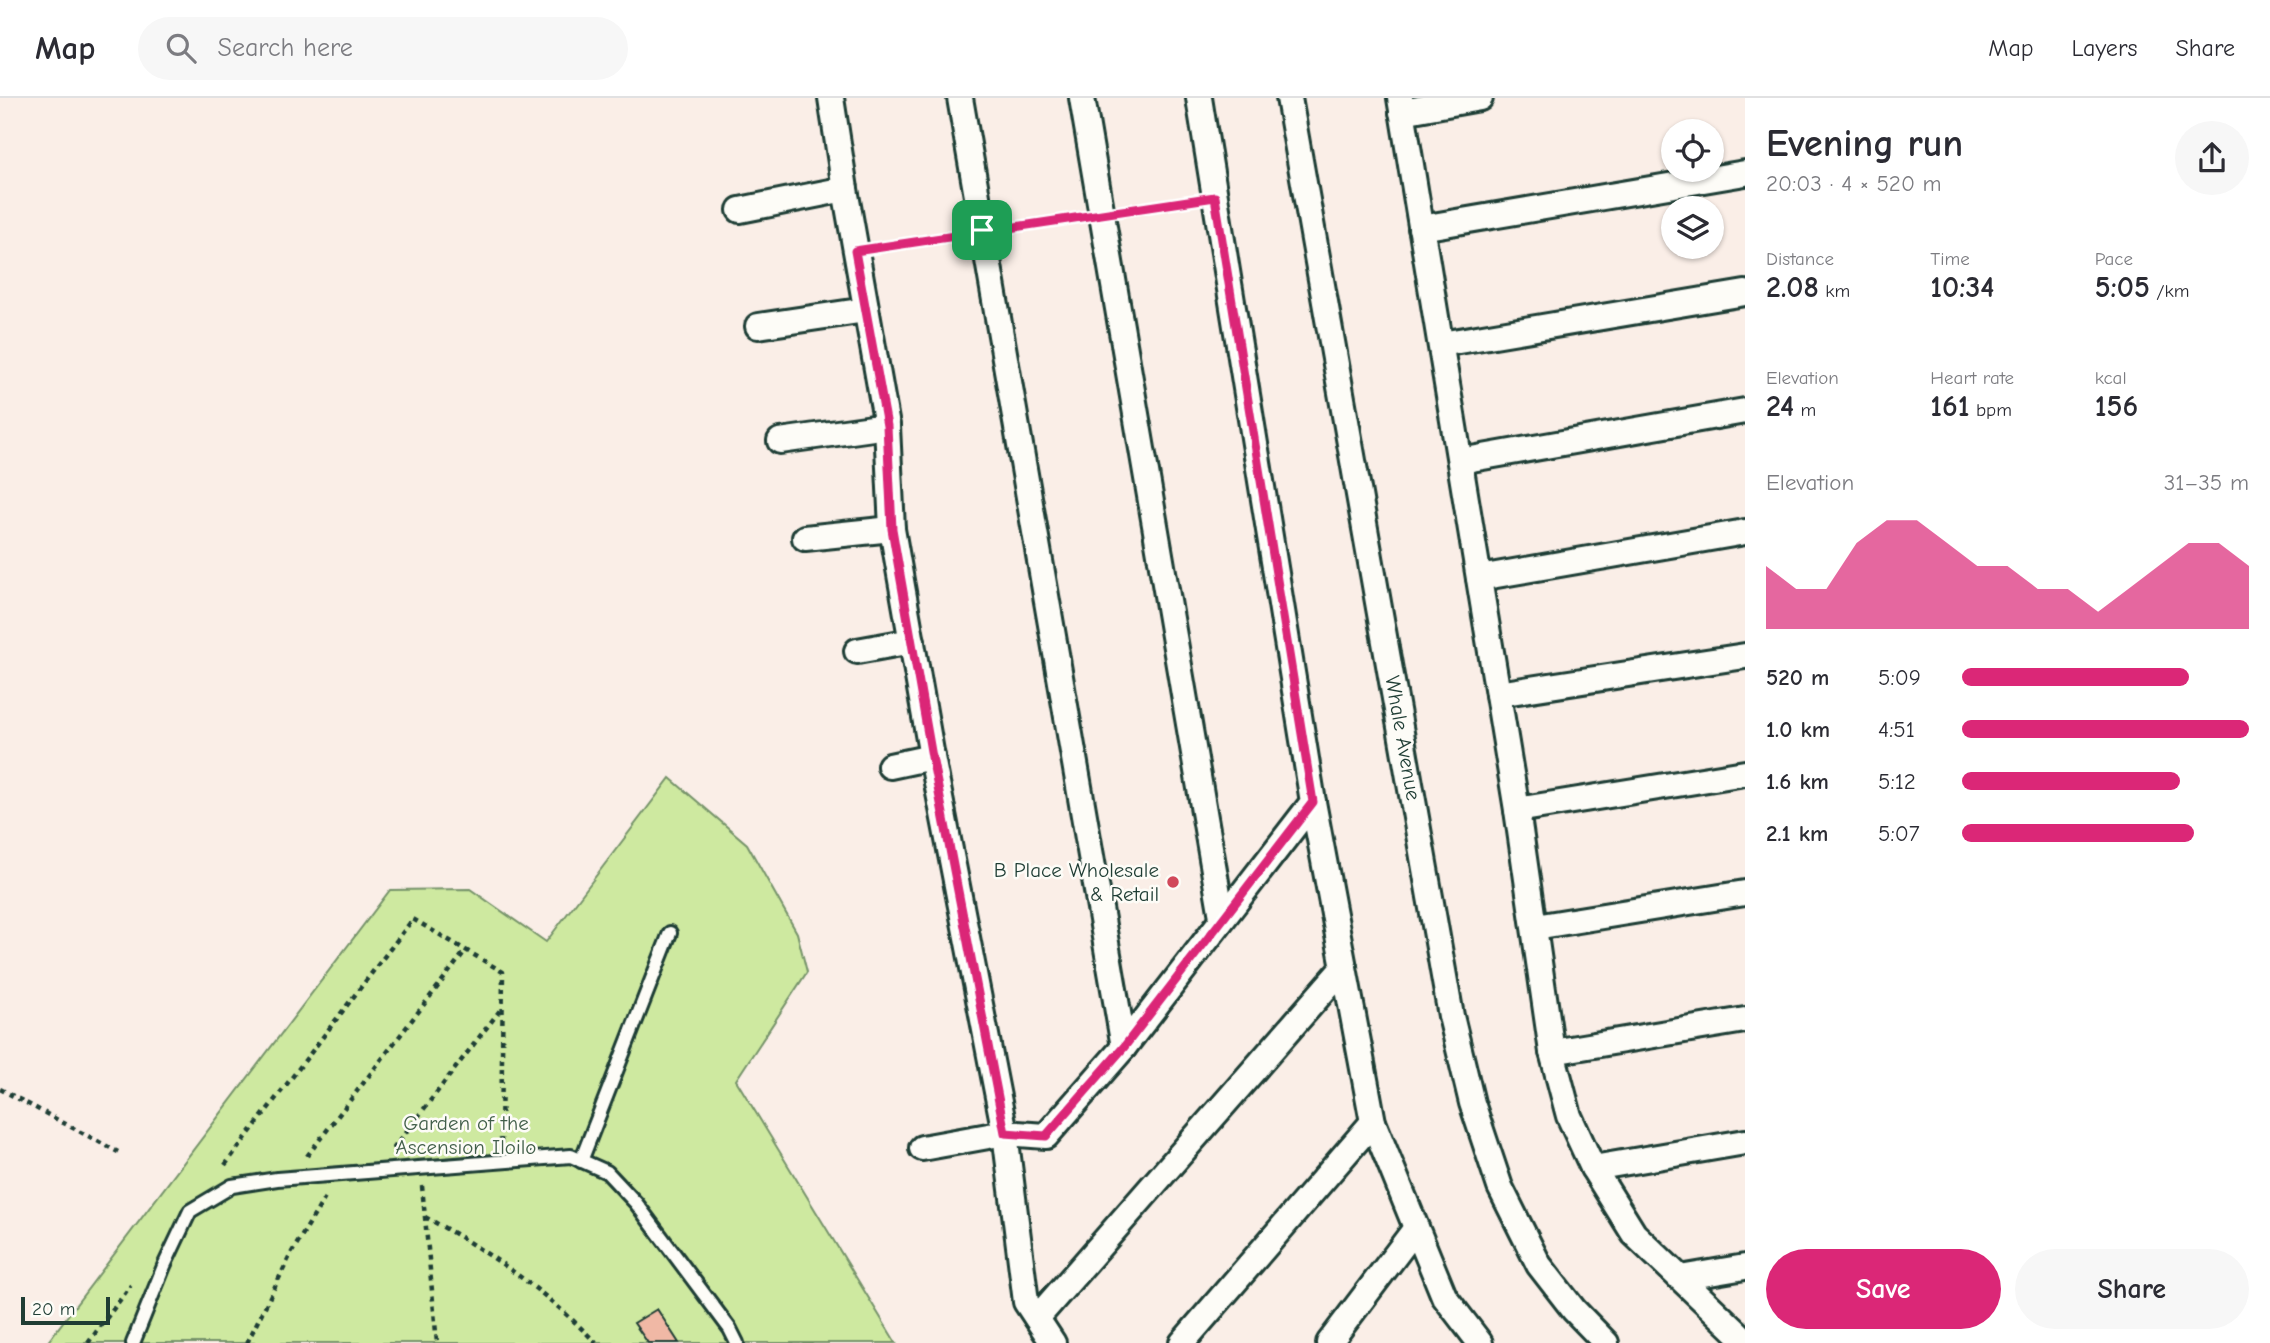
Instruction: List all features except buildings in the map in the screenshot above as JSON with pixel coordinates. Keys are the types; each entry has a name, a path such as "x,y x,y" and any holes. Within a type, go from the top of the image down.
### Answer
{"street":[{"path":"831,98 887,426 892,529 932,757 1005,1133 1026,1302 1054,1343"},
{"path":"960,98 1124,1047"},
{"path":"1082,98 1222,917"},
{"path":"1199,98 1313,802 1373,1122 1444,1296 1479,1342"},
{"name":"Whale Avenue","path":"1289,98 1451,1016 1472,1103 1500,1187 1539,1265 1574,1310 1606,1343"},
{"path":"1480,98 1401,105 1517,810 1552,1052 1569,1115 1593,1167 1633,1234 1745,1340"},
{"path":"1422,228 1745,173"},
{"path":"740,210 845,189"},
{"path":"1441,344 1745,293"},
{"path":"758,326 866,310"},
{"path":"1460,461 1745,411"},
{"path":"780,442 887,426"},
{"path":"805,538 892,529"},
{"path":"1479,578 1745,532"},
{"path":"857,652 912,640"},
{"path":"1498,694 1745,656"},
{"path":"890,766 932,757"},
{"path":"1517,810 1745,772"},
{"path":"922,1148 1005,1133 1046,1136 1124,1047 1313,802"},
{"path":"1535,927 1745,893"},
{"path":"1037,1318 1344,967"},
{"path":"1552,1052 1745,1020"},
{"path":"1182,1343 1373,1122"},
{"path":"1593,1167 1745,1142"},
{"path":"1329,1343 1416,1228"},
{"path":"1680,1278 1745,1267"}],"lane":[{"path":"581,1161 670,933"},
{"path":"133,1343 190,1211 232,1186 289,1178 571,1156 607,1172 636,1203 730,1329 737,1343"}],"path":[{"path":"855,251 1215,197"},
{"path":"223,1167 413,919 503,972 501,1162"},
{"path":"289,1178 466,950"},
{"path":"375,1171 503,1007"},
{"path":"0,1089 118,1152"},
{"path":"421,1168 437,1343"},
{"path":"247,1343 292,1252 338,1174"},
{"path":"425,1217 467,1239 523,1278 596,1343"},
{"path":"88,1343 132,1283"}],"green space":[{"name":"Garden of the Ascension Iloilo","path":"670,778 747,844 797,933 807,972 736,1080 896,1343 47,1343 390,890 470,889 546,942"}],"place":[{"name":"B Place Wholesale & Retail","path":"1173,882"}],"route":[{"path":"1215,197 1313,802 1124,1047 1046,1136 1005,1133 932,757 892,529 887,426 855,251 982,230 1215,197"}]}
